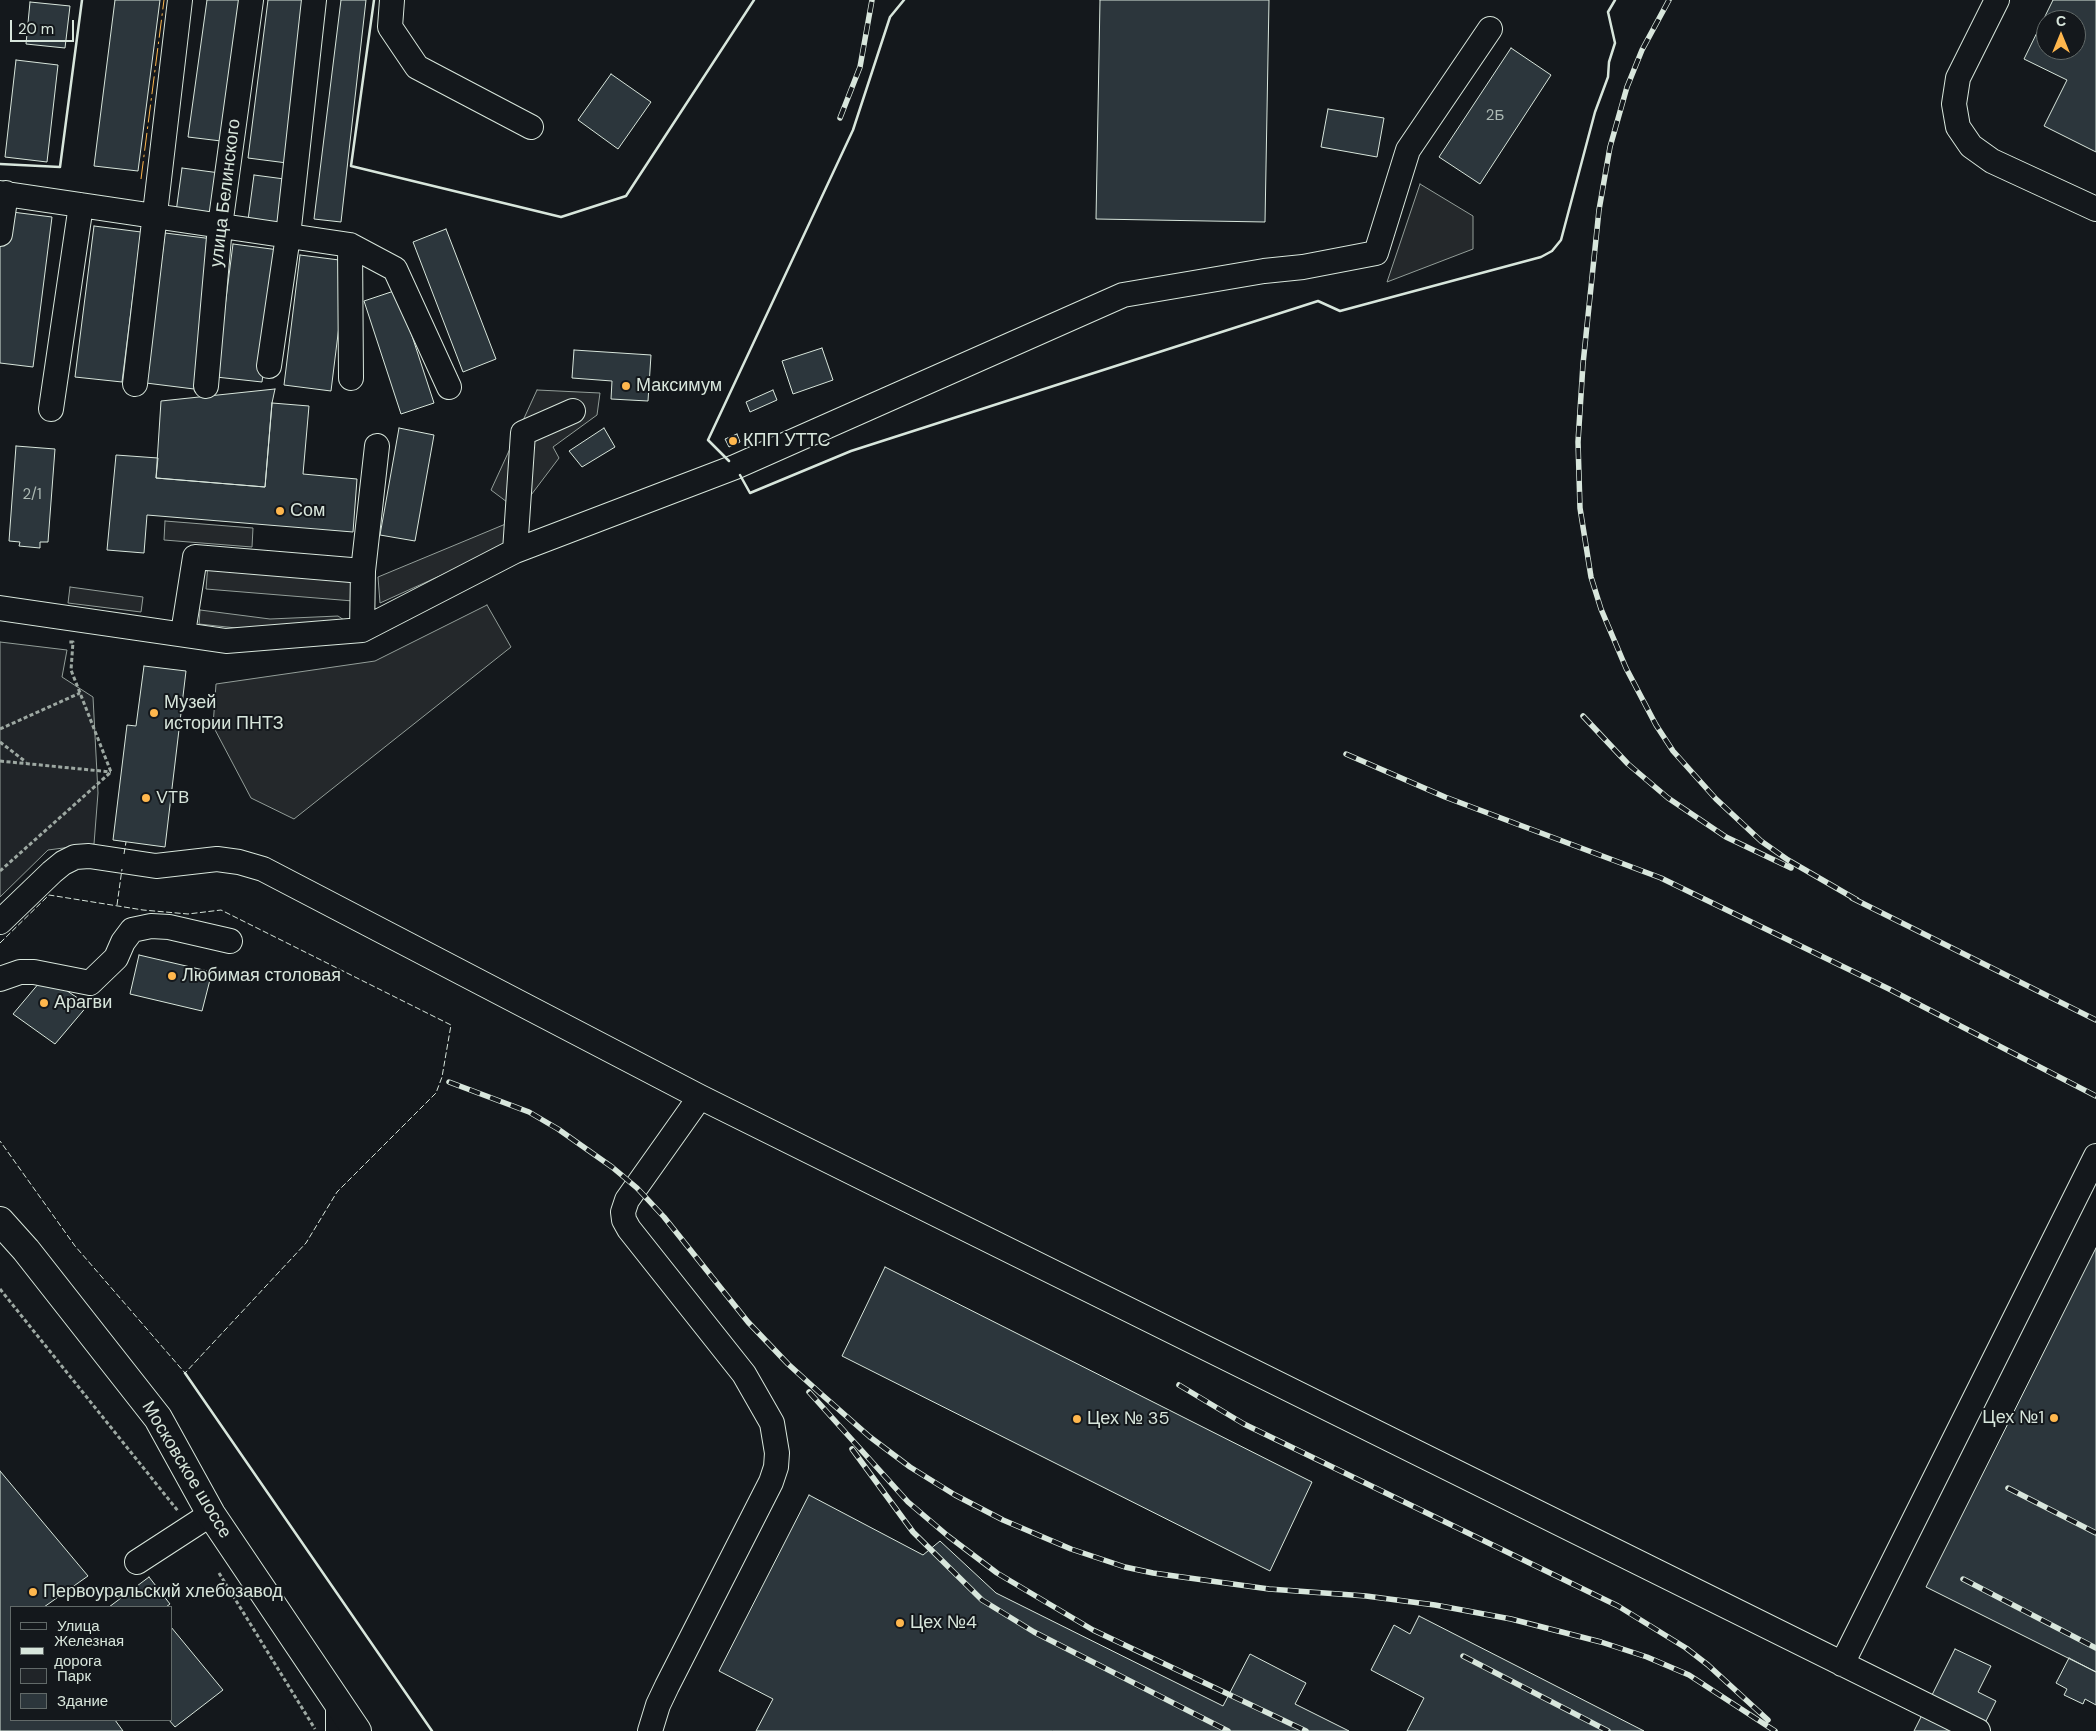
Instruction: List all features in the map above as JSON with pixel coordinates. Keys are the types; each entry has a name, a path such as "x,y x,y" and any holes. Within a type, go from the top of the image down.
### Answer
{"main road":[{"name":"Московское шоссе","path":"0,1221 26,1250 158,1418 201,1520 357,1731"}],"street":[{"path":"135,384 180,0"},
{"name":"улица Белинского","path":"206,386 220,226 251,0"},
{"path":"269,366 288,236 314,0"},
{"path":"392,0 390,27 417,67 531,127"},
{"path":"1997,0 1958,78 1954,104 1958,127 1971,146 1992,161 2096,209"},
{"path":"0,608 184,633 226,641 362,630 515,551 735,468 1122,295 1264,271 1303,267 1376,253 1408,150 1490,29"},
{"path":"0,234 3,193 350,245 394,269 449,387"},
{"path":"51,410 81,205"},
{"path":"350,245 351,378"},
{"path":"515,551 523,433 573,411"},
{"path":"362,630 363,571 377,446"},
{"path":"184,633 196,557 363,571"},
{"path":"0,922 52,872 63,863 75,857 89,856 156,866 217,859 239,862 270,873 700,1097 1978,1731"},
{"path":"0,979 20,972 34,972 90,983 116,958 123,942 132,930 151,926 169,927 230,941"},
{"path":"650,1731 658,1705 667,1686 771,1482 776,1467 777,1453 772,1423 766,1409 744,1374 629,1229 624,1220 623,1212 627,1200 700,1097"},
{"path":"1842,1664 2096,1156"},
{"path":"137,1562 201,1520"},
{"path":"338,1703 338,1731"}],"path":[{"path":"73,642 71,670 111,772"},
{"path":"0,729 80,693"},
{"path":"0,742 26,763"},
{"path":"0,761 111,772"},
{"path":"0,871 111,772"},
{"path":"0,1289 201,1520"},
{"path":"217,1569 316,1731"}],"green space":[{"path":"0,642 67,650 62,677 93,697 98,793 94,844 48,850 0,897"}],"shaded area":[{"path":"1420,184 1473,216 1473,249 1387,282"},
{"path":"537,390 600,393 597,415 553,447 559,458 519,511 491,490"},
{"path":"165,521 253,528 252,547 164,540"},
{"path":"508,523 508,545 380,603 378,577"},
{"path":"208,564 355,577 353,601 206,589"},
{"path":"70,587 143,597 141,612 68,603"},
{"path":"487,605 511,647 294,819 251,798 213,726 216,684 375,661"},
{"path":"200,610 270,619 338,616 350,624 264,631 199,624"}],"building":[{"path":"115,0 160,0 138,171 94,166"},
{"path":"207,0 241,0 221,141 188,137"},
{"path":"268,0 310,0 287,163 248,158"},
{"path":"341,0 366,0 341,222 314,219"},
{"path":"1100,0 1269,0 1265,222 1096,219"},
{"path":"2053,0 2096,0 2096,152 2044,126 2067,80 2024,59 2036,35 2036,60 2086,60 2086,10 2048,10"},
{"path":"30,2 70,6 65,48 26,44"},
{"path":"1511,48 1551,75 1480,184 1439,157"},
{"path":"16,60 58,65 47,162 5,157"},
{"path":"611,74 651,102 618,149 578,120"},
{"path":"1328,109 1384,118 1377,157 1321,147"},
{"path":"182,168 220,173 214,216 176,212"},
{"path":"254,175 292,180 287,225 248,220"},
{"path":"4,211 52,217 33,367 0,363 0,243"},
{"path":"94,226 141,232 122,382 75,377"},
{"path":"446,229 496,359 463,372 413,242"},
{"path":"165,233 213,239 194,389 146,383"},
{"path":"233,244 279,250 262,382 216,377"},
{"path":"300,255 347,261 331,391 284,385"},
{"path":"397,290 434,403 401,414 364,301"},
{"path":"822,348 833,380 793,394 782,361"},
{"path":"574,350 651,355 648,401 611,399 612,381 572,378"},
{"path":"275,389 272,403 265,487 156,478 161,401"},
{"path":"773,390 777,400 750,412 746,402"},
{"path":"272,403 309,406 303,474 357,479 353,532 147,515 144,553 107,550 116,455 158,458 156,478 265,487"},
{"path":"399,428 434,435 415,541 380,535"},
{"path":"604,428 615,447 582,467 569,451"},
{"name":"КПП УТТС","path":"737,434 740,442 729,447 725,439"},
{"path":"16,446 55,449 48,542 40,542 40,548 19,546 20,542 9,541"},
{"path":"144,666 186,671 165,847 113,840 127,725 136,726"},
{"path":"139,955 212,972 202,1011 130,994"},
{"path":"45,976 88,1005 55,1044 13,1014"},
{"name":"Цех №1","path":"2096,1248 2096,1672 1926,1587"},
{"name":"Цех № 35","path":"885,1267 1312,1482 1270,1571 842,1356"},
{"name":"Первоуральский хлебозавод","path":"0,1471 88,1576 45,1606 10,1606 10,1721 116,1721 123,1731 0,1731"},
{"name":"Цех №4","path":"809,1495 923,1555 940,1541 996,1593 1223,1706 1250,1654 1306,1683 1295,1704 1349,1731 756,1731 773,1699 719,1671"},
{"path":"149,1577 170,1604 167,1606 110,1606"},
{"path":"1419,1616 1644,1731 1407,1731 1424,1698 1371,1670 1394,1625 1410,1634"},
{"path":"172,1628 223,1690 175,1727 170,1721 172,1721"},
{"path":"1955,1649 1991,1666 1978,1692 1996,1701 1981,1731 1914,1731"},
{"path":"2069,1658 2096,1672 2096,1705 2085,1699 2083,1704 2064,1695 2067,1689 2056,1683"}],"railway":[{"path":"840,118 860,67 872,0"},
{"path":"1669,0 1642,50 1627,87 1610,147 1599,210 1583,364 1578,442 1580,508 1591,577 1601,609 1626,668 1656,725 1673,751 1716,799 1761,841 1788,860 1857,900"},
{"path":"1583,716 1628,764 1668,798 1726,837 1791,868"},
{"path":"1346,754 1445,797 1661,878 1889,989 2096,1096"},
{"path":"1852,898 2096,1020"},
{"path":"449,1082 529,1112 558,1129 612,1167 637,1188 664,1217 748,1322 788,1364 820,1393 870,1437 910,1467 955,1495 1003,1520 1071,1549 1125,1567 1153,1573 1269,1589 1366,1596 1435,1605 1511,1619 1601,1642 1647,1657 1689,1675 1775,1731"},
{"path":"1179,1385 1244,1424 1618,1606 1686,1648 1708,1665 1768,1720"},
{"path":"809,1392 908,1502 948,1536 997,1573 1093,1630 1306,1731"},
{"path":"852,1449 913,1532 982,1600 1034,1632 1228,1731"},
{"path":"2008,1488 2096,1533"},
{"path":"1963,1579 2096,1648"},
{"path":"1463,1656 1608,1731"}],"fence":[{"path":"124,854 126,842"},
{"path":"117,905 122,869"},
{"path":"0,943 49,895 143,910 188,914 221,910 451,1025 442,1077 436,1093 337,1192 306,1243 185,1373 75,1246 0,1141"}],"wall":[{"path":"0,164 60,167 82,0"},
{"path":"374,0 351,166 561,217 626,196 754,0"},
{"path":"729,461 708,440 853,130 890,17 904,0"},
{"path":"740,475 750,493 851,451 1318,301 1340,311 1541,257 1552,251 1561,240 1595,112 1608,77 1609,62 1615,43 1608,12 1615,0"},
{"path":"185,1373 432,1731"}],"power":[{"path":"141,179 164,0"}],"place":[{"name":"Максимум","path":"626,386"},
{"name":"КПП УТТС","path":"733,441"},
{"name":"Сом","path":"280,511"},
{"name":"Музей истории ПНТЗ","path":"154,713"},
{"name":"VTB","path":"146,798"},
{"name":"Любимая столовая","path":"172,976"},
{"name":"Арагви","path":"44,1003"},
{"name":"Цех №1","path":"2054,1418"},
{"name":"Цех № 35","path":"1077,1419"},
{"name":"Первоуральский хлебозавод","path":"33,1592"},
{"name":"Цех №4","path":"900,1623"}]}
